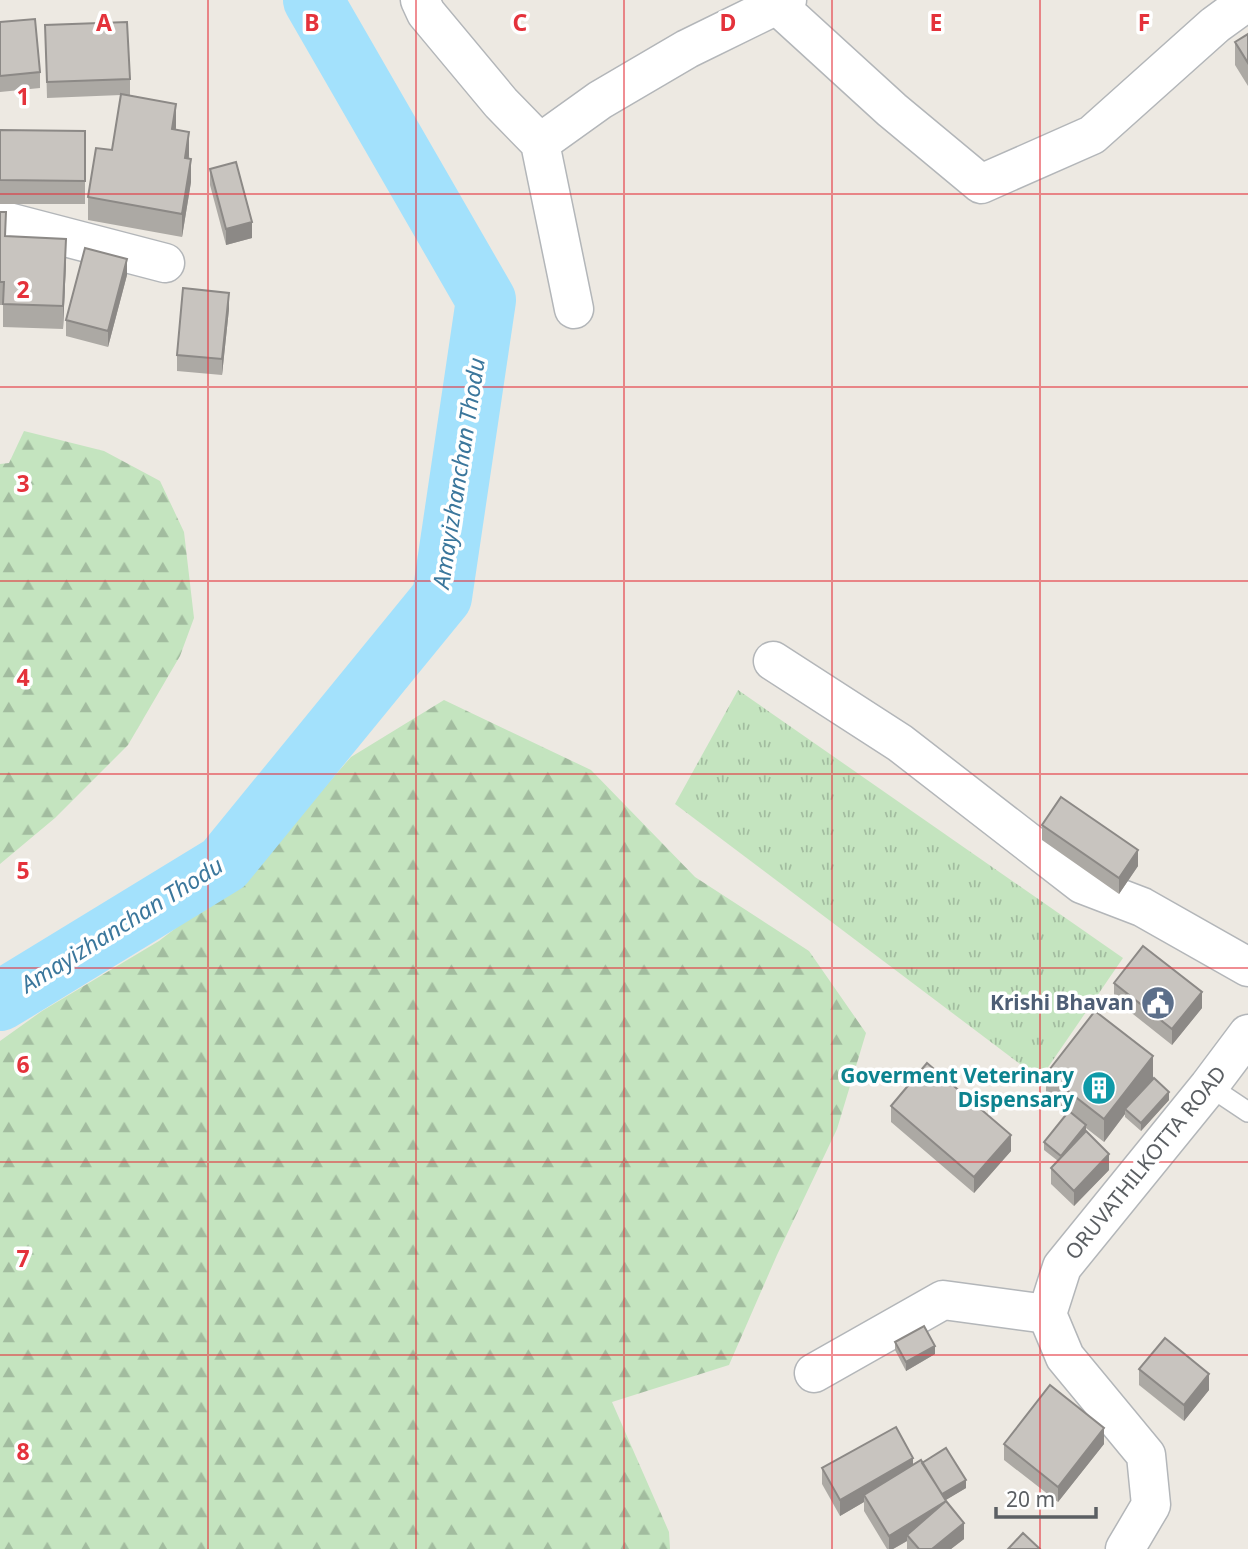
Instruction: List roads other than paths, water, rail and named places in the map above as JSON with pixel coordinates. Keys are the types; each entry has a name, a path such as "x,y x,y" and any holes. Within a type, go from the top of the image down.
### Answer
{"street":[{"path":"420,0 426,13 501,103 540,143 574,309"},
{"path":"540,143 600,100 687,49 779,2 892,110 981,184 1092,135 1215,25 1248,1"},
{"path":"0,220 165,263"},
{"path":"773,661 901,743 1082,884 1142,907 1248,967"},
{"name":"ORUVATHILKOTTA ROAD","path":"1047,1314 1062,1267 1248,1034"},
{"path":"814,1373 943,1300 1047,1314 1065,1357 1146,1455 1151,1505 1125,1549"}],"lane":[{"path":"1209,1086 1248,1112"}],"waterway":[{"name":"Amayizhanchan Thodu","path":"0,1001 224,864 442,597 486,300 313,0"}],"place":[{"name":"Krishi Bhavan","path":"1158,1003"},
{"name":"Goverment Veterinary Dispensary","path":"1099,1088"}]}
